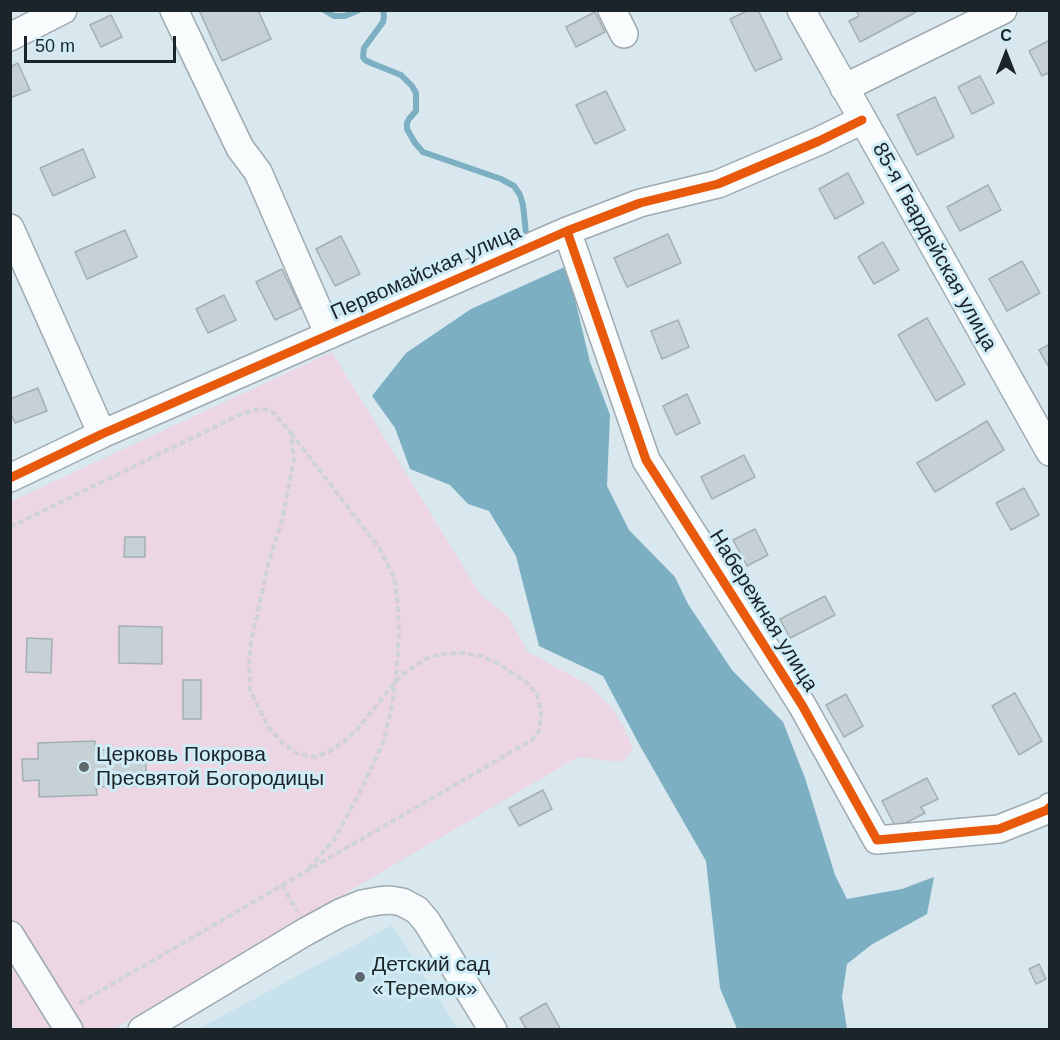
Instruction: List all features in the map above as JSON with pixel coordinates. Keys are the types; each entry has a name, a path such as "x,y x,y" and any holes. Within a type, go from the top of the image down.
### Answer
{"street":[{"path":"10,37 63,10"},
{"path":"174,10 240,148 258,172 330,335"},
{"name":"85-я Гвардейская улица","path":"801,10 1050,452"},
{"path":"844,88 1003,10"},
{"name":"Первомайская улица","path":"10,478 102,434 567,231 640,203 718,184 862,120"},
{"path":"10,228 102,434"},
{"name":"Набережная улица","path":"567,231 646,460 802,705 877,840 999,830 1050,807"},
{"path":"142,1029 340,913 362,904 390,900 402,902 417,910 427,922 493,1029"},
{"path":"10,935 64,1022"}],"path":[{"path":"10,527 239,415 265,409 274,413 379,548 393,577 398,605 397,667 392,706 383,743 334,840 304,872"},
{"path":"64,1022 282,885 532,740 540,729 541,713 537,694 526,682 511,671 481,656 463,652 441,654 425,659 403,674 357,730 330,751 316,757 298,754 268,727 250,690 249,664 251,642 268,561 282,521 290,484 294,459 291,433"},
{"path":"282,885 308,930"}],"shaded area":[{"path":"332,352 480,594 508,616 528,652 589,685 610,706 624,727 633,749 624,761 578,757 114,1029 11,1029 10,502"},
{"name":"Детский сад «Теремок»","path":"392,925 458,1029 198,1029"}],"water":[{"path":"567,266 590,362 610,415 607,486 629,530 675,577 688,604 732,670 783,722 805,778 835,875 847,899 902,889 934,877 927,914 871,945 847,964 842,997 847,1029 737,1029 720,988 706,861 603,676 539,646 516,556 489,511 468,504 450,485 410,469 395,428 372,396 406,353 471,309"}],"building":[{"path":"199,10 258,10 271,39 222,61"},
{"path":"749,10 758,10 782,59 755,71 730,19"},
{"path":"856,10 915,10 916,12 860,42 849,21 859,16"},
{"path":"595,12 605,32 576,47 566,27"},
{"path":"111,15 122,37 101,47 90,25"},
{"path":"1050,40 1050,72 1042,76 1029,51"},
{"path":"18,63 30,90 10,98 10,67"},
{"path":"980,76 994,103 972,114 958,87"},
{"path":"606,91 625,130 595,144 576,105"},
{"path":"935,97 954,137 917,155 897,115"},
{"path":"83,149 95,177 53,196 40,168"},
{"path":"848,173 864,203 835,219 819,189"},
{"path":"988,185 1001,210 960,231 947,207"},
{"path":"125,230 137,257 87,279 75,252"},
{"path":"668,234 681,263 627,287 614,258"},
{"path":"341,236 360,274 335,286 316,249"},
{"path":"883,242 899,270 874,284 858,257"},
{"path":"1022,261 1040,293 1007,311 989,279"},
{"path":"282,269 301,308 275,320 256,282"},
{"path":"224,295 236,320 208,333 196,309"},
{"path":"927,318 965,384 936,401 898,335"},
{"path":"678,320 689,347 662,359 651,331"},
{"path":"1050,344 1050,369 1039,350"},
{"path":"38,388 47,411 15,423 10,412 10,399"},
{"path":"687,394 700,423 676,435 663,406"},
{"path":"987,421 1004,450 935,492 917,463"},
{"path":"744,455 755,477 712,499 701,477"},
{"path":"1024,488 1039,515 1011,530 996,503"},
{"path":"755,529 768,555 747,566 733,540"},
{"path":"125,537 145,537 145,557 124,557"},
{"path":"825,596 835,615 790,638 780,619"},
{"path":"119,626 162,627 162,664 119,663"},
{"path":"27,638 52,639 51,673 26,672"},
{"path":"183,680 201,680 201,719 183,719"},
{"path":"1015,693 1042,741 1019,755 992,706"},
{"path":"846,694 863,726 844,737 826,705"},
{"name":"Церковь Покрова Пресвятой Богородицы","path":"95,741 95,750 134,749 140,752 146,764 141,782 135,786 96,787 97,795 39,797 39,780 23,781 22,759 38,759 38,743"},
{"path":"927,778 938,799 921,807 925,813 896,828 882,801"},
{"path":"543,790 552,809 519,826 509,808"},
{"path":"1039,964 1046,979 1036,984 1029,969"},
{"path":"546,1003 560,1028 558,1030 527,1030 520,1018"}],"waterway":[{"path":"324,10 334,16 345,16 359,10"},
{"path":"383,10 383,22 364,48 363,57 371,63 401,75 412,86 416,93 416,111 409,119 407,129 415,143 423,152 501,179 514,186 523,205 526,233"}],"cycle path":[{"path":"10,478 102,434 567,231 640,203 718,184 862,120"},
{"path":"567,231 646,460 802,705 877,840 999,829 1050,807"}],"place":[{"name":"Церковь Покрова Пресвятой Богородицы","path":"84,767"},
{"name":"Детский сад «Теремок»","path":"360,977"}]}
